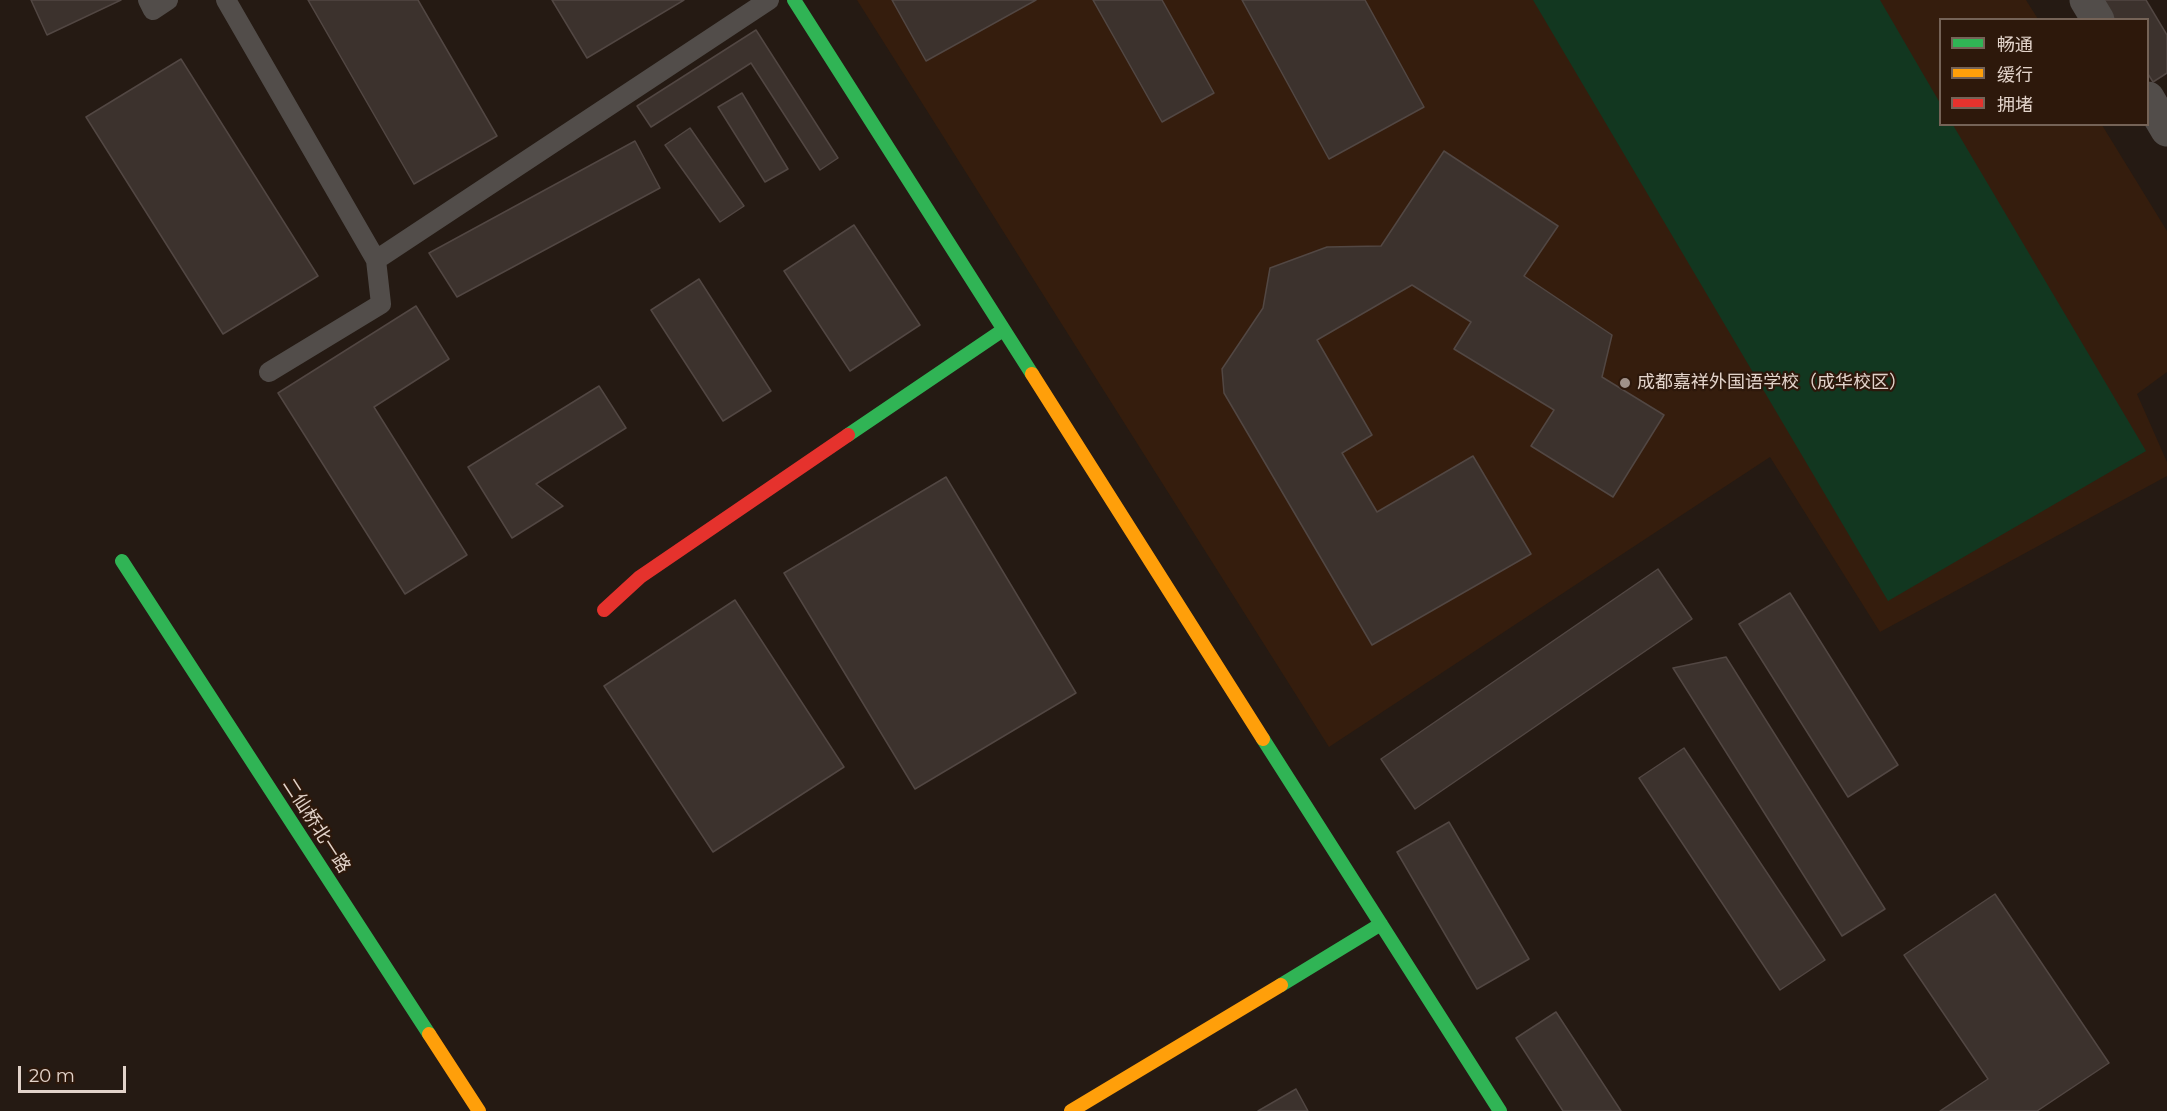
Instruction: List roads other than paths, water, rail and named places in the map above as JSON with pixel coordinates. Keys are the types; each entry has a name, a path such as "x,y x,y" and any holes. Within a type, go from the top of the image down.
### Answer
{"street":[{"path":"794,0 1500,1111"},
{"path":"2086,0 2097,18"},
{"path":"2149,101 2167,130"},
{"path":"604,610 640,577 1004,330"},
{"name":"二仙桥北一路","path":"122,561 479,1111"},
{"path":"1071,1111 1382,924"}],"lane":[{"path":"148,0 153,10 168,0"},
{"path":"226,0 376,260 381,304 269,372"},
{"path":"376,260 769,0"}],"place":[{"name":"成都嘉祥外国语学校（成华校区）","path":"1625,383"}]}
